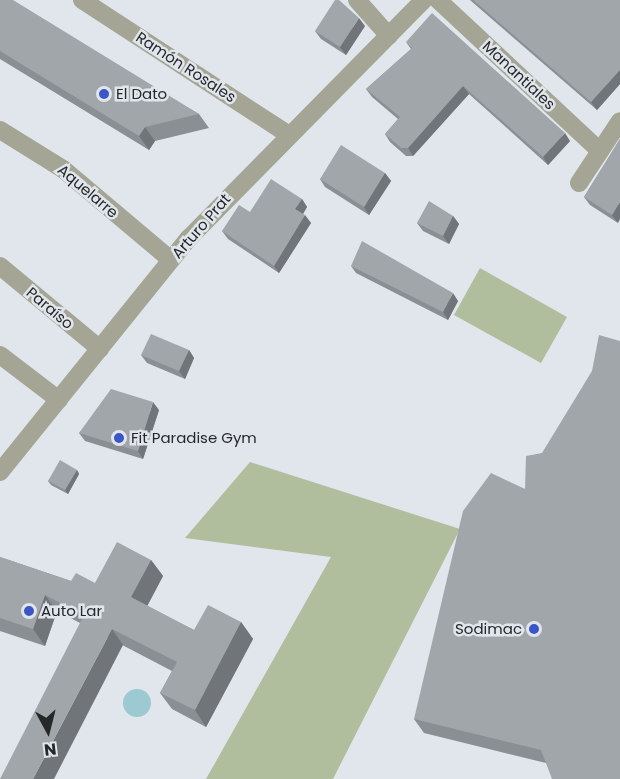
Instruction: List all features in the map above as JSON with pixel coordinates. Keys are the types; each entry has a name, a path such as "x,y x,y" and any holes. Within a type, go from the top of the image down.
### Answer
{"street":[{"name":"Ramón Rosales","path":"82,0 289,135"},
{"path":"357,0 389,36"},
{"name":"Arturo Prat","path":"0,472 171,260 289,135 424,0"},
{"name":"Manantiales","path":"438,0 600,151"},
{"path":"579,183 620,121"},
{"name":"Aquelarre","path":"0,130 63,169 171,260"},
{"name":"Paraíso","path":"0,266 100,349"},
{"path":"0,355 59,400"}],"green space":[{"path":"480,268 567,317 541,363 454,315"},
{"path":"250,462 460,529 333,779 206,779 331,557 185,538"}],"water":[{"path":"137,689 147,693 151,703 147,713 137,717 127,713 123,703 127,693"}],"building":[{"name":"El Dato","path":"0,0 13,0 199,114 145,127 139,136 0,51"},
{"path":"335,0 339,0 359,18 340,47 315,31"},
{"path":"473,0 620,0 620,70 591,102"},
{"path":"432,13 565,133 543,157 463,86 408,148 401,148 385,134 400,117 366,89 412,48 406,42"},
{"path":"620,139 620,202 612,215 584,197"},
{"path":"341,145 385,173 364,207 320,179"},
{"path":"271,179 302,199 295,209 305,215 274,266 222,231 239,205 250,212"},
{"path":"429,201 453,216 443,236 417,223"},
{"path":"362,241 453,293 443,312 351,266"},
{"path":"151,334 189,350 179,371 141,355"},
{"name":"Sodimac","path":"599,335 620,341 620,779 552,779 541,750 414,719 463,511 491,473 525,489 526,456 542,453 592,371"},
{"path":"111,389 153,402 138,451 79,433"},
{"path":"60,460 77,470 65,490 48,481"},
{"path":"117,542 151,560 131,597 194,630 208,605 241,622 195,710 160,693 177,662 112,629 33,779 0,779 84,615 45,595 33,629 0,618 0,557 71,581 76,573 95,583"}],"place":[{"name":"El Dato","path":"104,94"},
{"name":"Fit Paradise Gym","path":"119,438"},
{"name":"Auto Lar","path":"29,611"},
{"name":"Sodimac","path":"534,629"}]}
